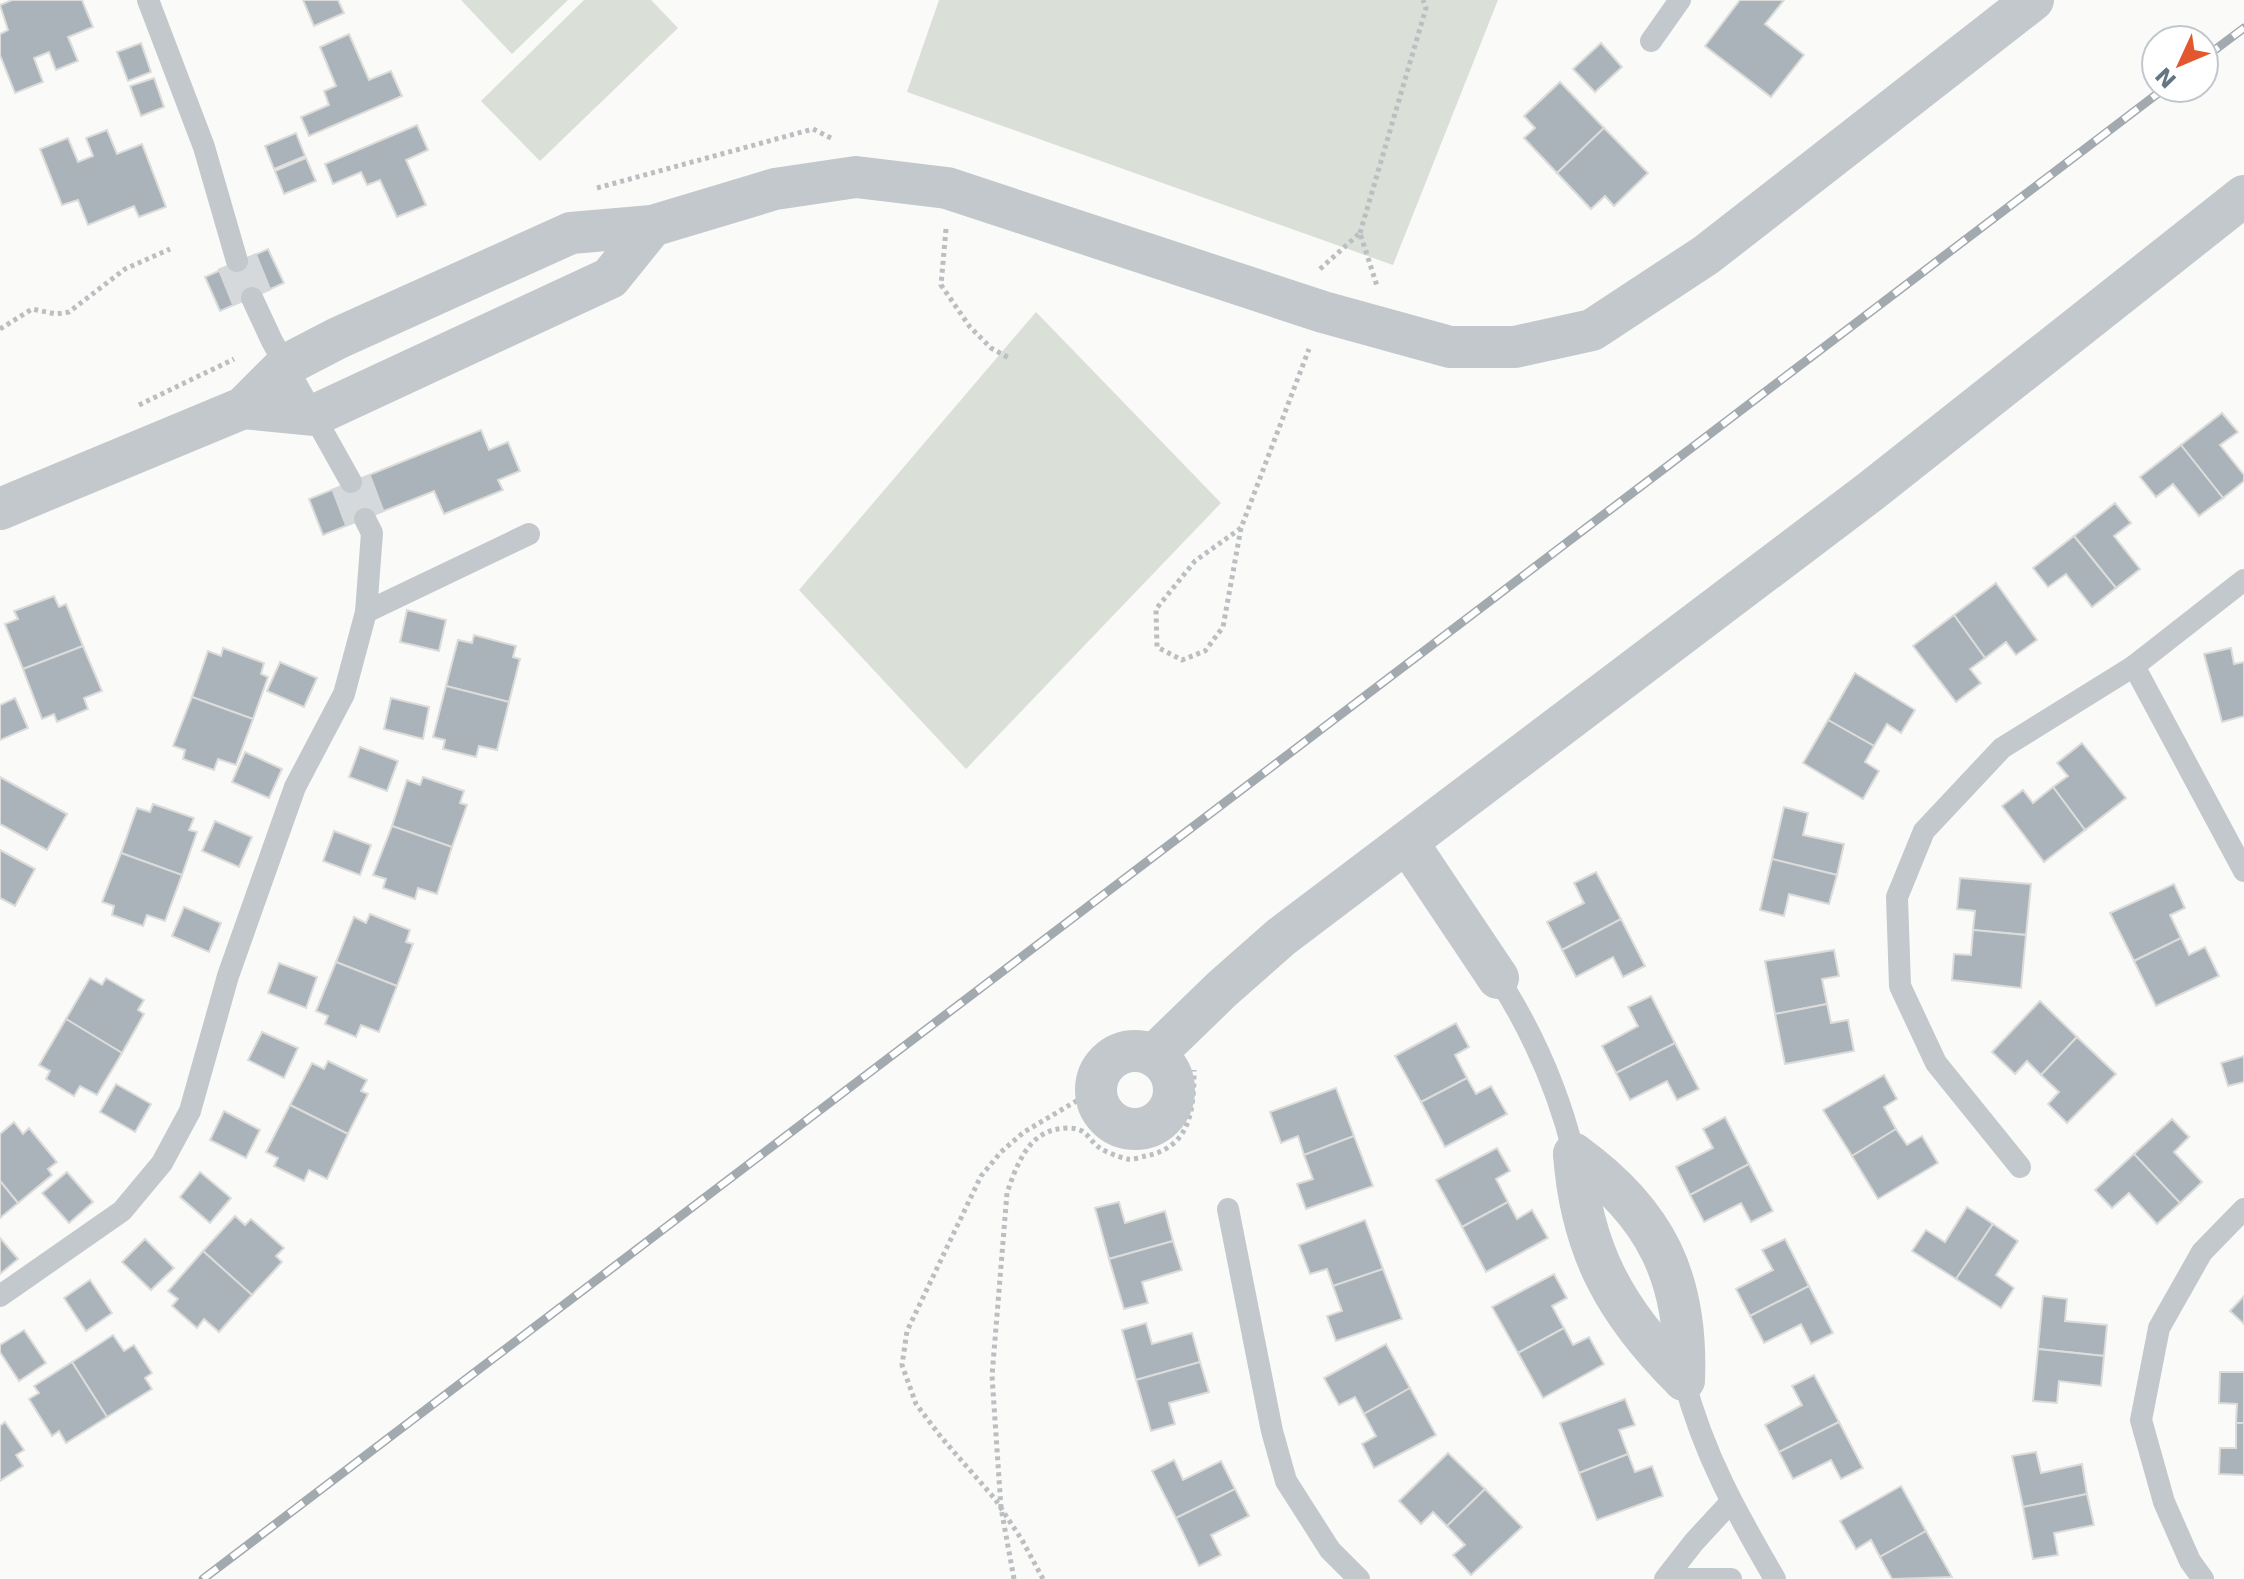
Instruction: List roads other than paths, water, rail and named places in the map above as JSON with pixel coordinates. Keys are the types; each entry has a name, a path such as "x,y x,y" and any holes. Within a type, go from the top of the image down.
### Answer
{"street":[{"path":"0,509 243,408 286,365 338,338 571,233 652,226 775,189 856,177 947,188 1318,294 1450,347 1515,347 1592,330 1706,255 2033,0"},
{"path":"1174,1057 1127,1051 1114,1056 1104,1065 1097,1077 1095,1090 1099,1107 1108,1120 1123,1128 1139,1130 1155,1125 1167,1114 1174,1098 1173,1082 1166,1066 1174,1057 1222,989 1281,937 1871,491 2244,196"},
{"path":"243,408 315,415 610,278 652,226"},
{"path":"1407,842 1498,978"},
{"path":"1574,1154 1605,1176 1631,1204 1670,1268 1686,1342 1684,1380"},
{"path":"1574,1154 1581,1211 1599,1267 1628,1317 1684,1380"}],"lane":[{"path":"148,0 204,147 237,261"},
{"path":"1651,41 1680,0"},
{"path":"252,298 272,341 351,482"},
{"path":"0,1296 122,1211 162,1163 190,1111 228,976 295,787 344,694 366,612 372,533 365,519"},
{"path":"366,612 529,534"},
{"path":"2020,1167 1936,1063 1900,986 1897,897 1924,831 2002,748 2134,666 2244,580"},
{"path":"2134,666 2244,871"},
{"path":"1498,978 1524,1019 1545,1062 1562,1107 1574,1154"},
{"path":"1228,1209 1272,1431 1286,1481 1330,1550 1359,1579"},
{"path":"2195,1573 2164,1502 2141,1420 2159,1328 2202,1252 2244,1209"},
{"path":"1684,1380 1696,1426 1730,1503 1775,1579"},
{"path":"1666,1579 1694,1542 1730,1503"},
{"path":"1666,1579 1731,1579"}],"tunnel":[{"path":"237,261 252,298"},
{"path":"351,482 365,519"}],"railway":[{"path":"2220,46 2244,28"},
{"path":"203,1579 2144,104"}]}
